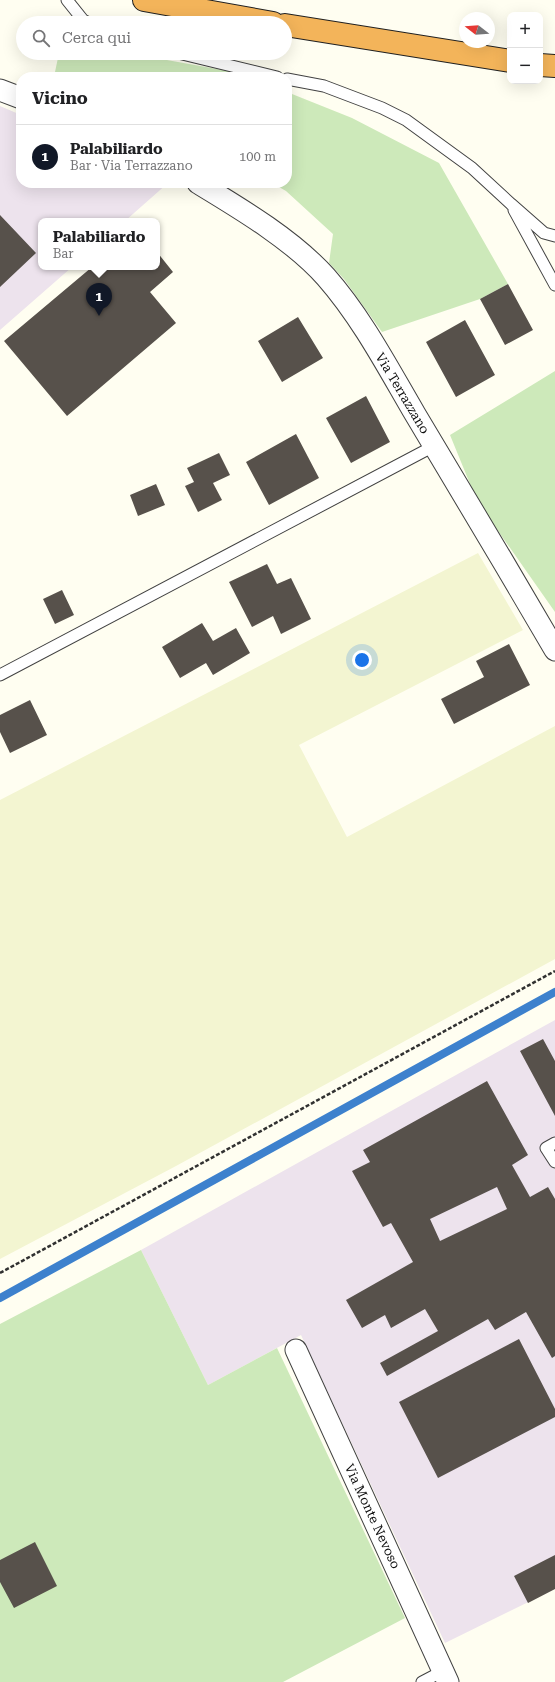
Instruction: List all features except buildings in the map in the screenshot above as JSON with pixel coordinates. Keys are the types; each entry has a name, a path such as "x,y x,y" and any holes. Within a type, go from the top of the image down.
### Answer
{"highway":[{"path":"144,0 234,16"},
{"path":"292,26 507,61"},
{"path":"543,65 555,66"}],"street":[{"path":"0,90 16,96"},
{"name":"Via Terrazzano","path":"206,188 292,245 326,277 348,305 361,324 555,650"},
{"name":"Via Monte Nevoso","path":"296,1350 424,1626 445,1677"}],"lane":[{"path":"67,0 80,16"},
{"path":"207,60 256,72"},
{"path":"292,80 324,86 382,108 406,120 472,168 510,204 544,233 555,236"},
{"path":"510,204 555,285"},
{"path":"0,675 434,446"},
{"path":"555,1143 546,1148 555,1162"},
{"path":"422,1682 445,1677"}],"path":[{"path":"0,1273 555,971"}],"shaded area":[{"path":"0,106 16,113 16,188 162,188 128,218 38,218 38,270 69,270 0,330"},
{"path":"555,1020 555,1589 445,1643 301,1335 208,1385 141,1250"}],"green space":[{"path":"58,60 167,60 233,72 55,72"},
{"path":"292,94 352,118 439,163 508,284 480,299 382,332 344,279 329,263 333,234 286,191 281,188 292,188"},
{"path":"555,371 555,612 477,501 450,435"},
{"path":"478,553 523,630 299,745 347,837 555,726 555,959 176,1166 0,1259 0,800"},
{"path":"141,1250 208,1385 277,1348 405,1618 283,1682 0,1682 0,1324"}],"waterway":[{"path":"0,1298 555,992"}],"place":[{"name":"Palabiliardo","path":"99,316"}]}
